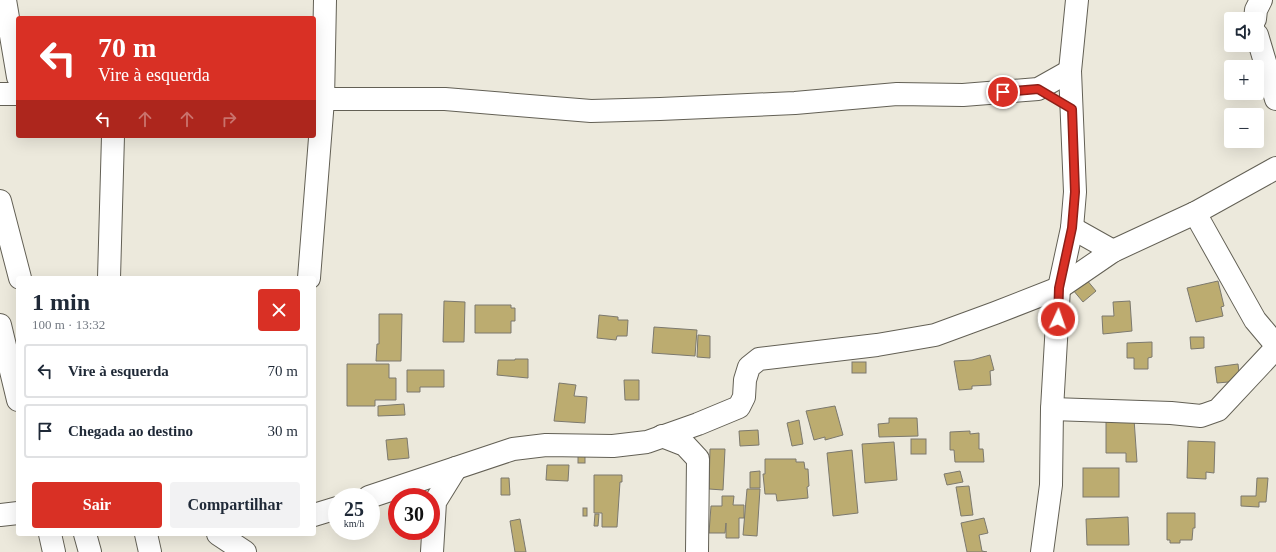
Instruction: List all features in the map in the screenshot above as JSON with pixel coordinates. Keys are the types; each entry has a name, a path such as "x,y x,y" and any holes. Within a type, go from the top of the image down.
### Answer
{"street":[{"path":"5,0 16,65"},
{"path":"309,276 318,99 325,0"},
{"path":"1042,552 1051,484 1052,409 1059,288 1072,228 1075,192 1070,70 1077,0"},
{"path":"1256,12 1261,0"},
{"path":"1262,52 1276,99"},
{"path":"318,99 445,99 599,110 795,103 897,94 963,95 1038,89 1070,70"},
{"path":"1038,89 1072,109"},
{"path":"0,94 16,94"},
{"path":"109,276 113,138"},
{"path":"380,493 513,449 546,445 613,446 647,442 698,424 739,407 744,397 745,380 749,366 759,359 877,345 935,335 1059,288 1113,251 1195,213 1276,168"},
{"path":"0,201 19,276"},
{"path":"1195,213 1255,320 1276,345"},
{"path":"1072,228 1113,251"},
{"path":"0,325 16,392"},
{"path":"1052,409 1171,413 1200,416 1218,410 1276,348"},
{"path":"697,552 698,424"},
{"path":"662,436 684,445 698,459"},
{"path":"432,552 435,502 456,468"},
{"path":"316,514 328,511"},
{"path":"0,515 16,513"},
{"path":"50,536 54,552"},
{"path":"86,536 90,552"},
{"path":"146,536 150,552"},
{"path":"221,536 245,552"}],"building":[{"path":"1086,279 1096,291 1083,302 1073,290"},
{"path":"1218,281 1224,306 1221,307 1223,316 1196,322 1187,288"},
{"path":"444,301 465,302 464,342 443,342"},
{"path":"1130,301 1132,331 1103,334 1102,316 1114,316 1113,302"},
{"path":"475,305 511,305 511,308 515,308 515,321 511,321 511,333 475,333"},
{"path":"379,314 402,314 401,361 376,361 377,344 379,344"},
{"path":"599,315 618,317 618,320 628,320 627,336 617,336 616,340 597,338"},
{"path":"654,327 697,330 695,356 652,353"},
{"path":"698,335 710,336 710,358 697,357"},
{"path":"1190,337 1204,337 1204,348 1191,349"},
{"path":"1152,342 1152,357 1148,358 1148,369 1134,369 1134,358 1127,358 1127,343"},
{"path":"990,355 994,370 990,371 991,385 972,386 972,389 959,390 954,361 972,360"},
{"path":"528,359 528,378 497,375 498,360"},
{"path":"852,362 866,362 866,373 852,373"},
{"path":"347,364 389,364 389,378 396,378 396,400 375,400 375,406 347,406"},
{"path":"1238,364 1240,381 1217,383 1215,367"},
{"path":"407,370 444,370 444,387 420,387 420,392 407,392"},
{"path":"624,380 639,380 639,400 625,400"},
{"path":"559,383 576,385 574,396 587,397 585,423 554,421"},
{"path":"404,404 405,415 378,416 378,406"},
{"path":"835,406 843,435 825,440 825,437 814,440 806,411"},
{"path":"889,418 917,418 918,436 879,437 878,424 889,423"},
{"path":"1134,419 1137,462 1126,462 1126,453 1106,453 1106,420"},
{"path":"799,420 803,444 792,446 787,423"},
{"path":"758,430 759,445 740,446 739,431"},
{"path":"970,431 970,434 979,433 979,449 983,449 984,462 955,462 954,450 950,450 950,432"},
{"path":"407,438 409,458 388,460 386,440"},
{"path":"911,439 926,439 926,454 911,454"},
{"path":"1188,441 1215,442 1214,473 1206,472 1206,479 1187,478"},
{"path":"894,442 897,480 865,483 862,444"},
{"path":"710,449 725,449 723,490 709,489"},
{"path":"852,450 858,513 833,516 827,453"},
{"path":"578,455 585,455 585,463 578,463"},
{"path":"765,459 796,459 796,462 804,462 805,469 808,469 808,498 777,501 776,494 765,494 763,474 765,474"},
{"path":"547,465 569,465 568,481 546,480"},
{"path":"1083,468 1119,468 1119,497 1083,497"},
{"path":"760,471 760,488 750,488 750,472"},
{"path":"960,471 963,482 947,485 944,474"},
{"path":"594,475 622,475 622,482 620,482 617,527 602,527 602,513 594,513"},
{"path":"501,478 509,478 510,495 501,495"},
{"path":"1257,478 1268,478 1266,502 1259,502 1259,507 1241,506 1241,496 1256,496"},
{"path":"969,486 973,515 961,516 956,487"},
{"path":"747,489 760,489 757,536 743,535"},
{"path":"722,496 734,496 733,505 744,505 744,518 739,518 739,538 726,538 726,523 725,533 709,533 711,506 722,506"},
{"path":"583,508 587,508 587,516 583,516"},
{"path":"1167,513 1195,513 1195,528 1193,528 1192,540 1180,540 1180,543 1170,543 1170,540 1167,540"},
{"path":"595,514 599,514 598,526 594,526"},
{"path":"1128,517 1129,545 1087,545 1086,519"},
{"path":"984,518 988,533 979,535 982,551 987,552 967,552 961,523"},
{"path":"520,519 526,552 515,552 510,521"}],"route":[{"path":"1003,92 1038,89 1072,109 1075,192 1072,228 1059,288 1058,319"}]}
